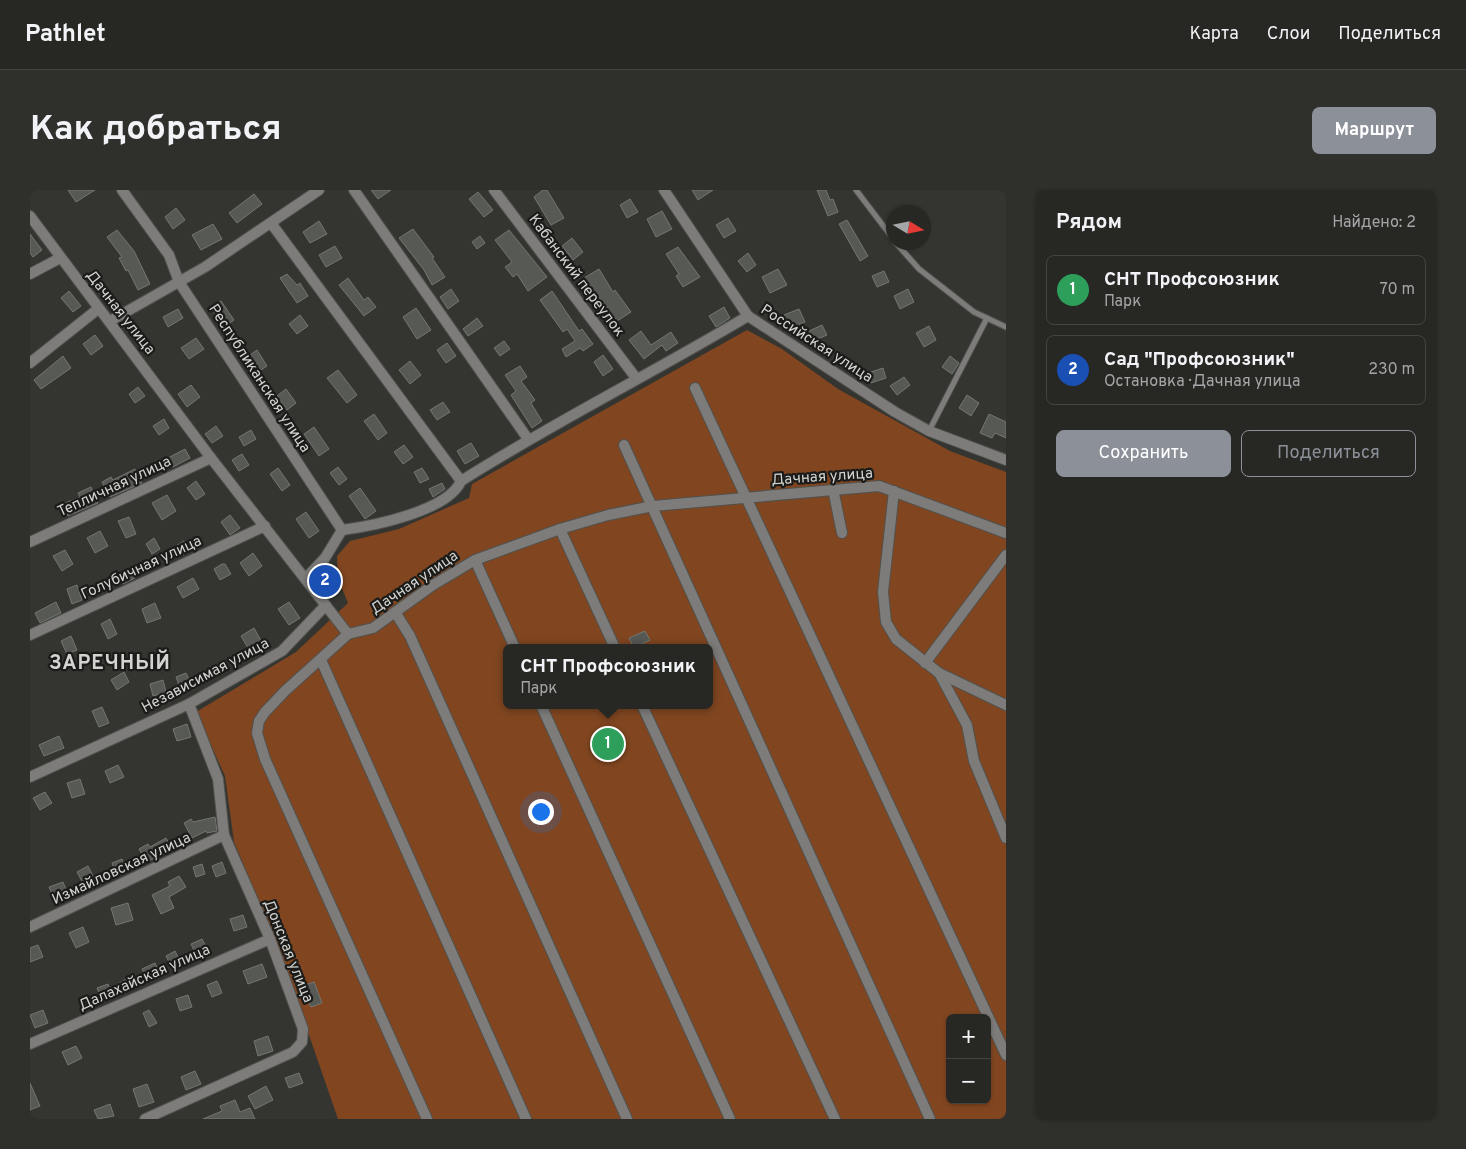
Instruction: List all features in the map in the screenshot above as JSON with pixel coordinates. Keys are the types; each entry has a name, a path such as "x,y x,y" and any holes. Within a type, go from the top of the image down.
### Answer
{"street":[{"name":"Республиканская улица","path":"122,190 169,255 179,282 342,530"},
{"path":"110,321 179,282 319,190"},
{"path":"354,190 528,439"},
{"name":"Кабанский переулок","path":"494,190 636,378"},
{"name":"Российская улица","path":"664,190 748,316 895,412 929,431 1006,460"},
{"name":"Дачная улица","path":"30,216 211,458 348,634 373,628 433,585 475,560 608,515 653,506 879,486 1006,533"},
{"path":"271,223 460,481"},
{"path":"30,274 60,258"},
{"path":"30,363 98,309"},
{"path":"306,578 325,558 342,530 372,527 447,499 457,490 460,481 528,439 636,378 680,356 748,316"},
{"path":"695,388 1006,1055"},
{"path":"624,445 930,1119"},
{"name":"Тепличная улица","path":"30,542 211,458"},
{"path":"833,489 842,533"},
{"path":"894,491 883,592 886,622 896,639 939,672 1006,704"},
{"name":"Голубичная улица","path":"30,635 265,526"},
{"path":"560,530 613,644"},
{"path":"926,663 1006,555"},
{"path":"475,560 513,644"},
{"name":"Независимая улица","path":"30,778 189,704 282,651 326,605"},
{"path":"395,612 410,636 627,1119"},
{"path":"348,634 285,691 265,712 259,721 257,733 265,759 427,1119"},
{"path":"321,660 526,1119"},
{"path":"939,672 968,725 974,761 1006,838"},
{"name":"Донская улица","path":"145,1119 293,1052 302,1042 303,1029 270,939 224,835 218,779 189,704"},
{"path":"543,709 730,1119"},
{"path":"644,709 834,1119"},
{"name":"Измайловская улица","path":"30,927 224,835"},
{"name":"Далахайская улица","path":"30,1044 270,939"}],"lane":[{"path":"856,190 886,231"},
{"path":"901,250 919,269 974,312 1006,327"},
{"path":"929,431 987,318"}],"shaded area":[{"path":"747,330 782,349 838,389 950,451 1006,472 1006,1119 338,1119 280,951 234,842 225,776 196,712 296,652 348,603 338,579 337,556 350,541 399,529 469,498 472,484"}],"building":[{"path":"68,190 95,190 76,202"},
{"path":"371,190 391,190 378,199"},
{"path":"543,190 547,190 564,218 551,225 534,197"},
{"path":"692,190 713,190 698,200"},
{"path":"817,190 826,190 830,200 833,199 838,212 828,216"},
{"path":"478,192 493,210 484,217 469,199"},
{"path":"254,194 262,204 237,223 229,213"},
{"path":"630,199 638,212 627,218 620,205"},
{"path":"176,208 185,220 173,229 165,217"},
{"path":"662,211 672,229 656,237 647,219"},
{"path":"728,218 736,231 724,238 716,225"},
{"path":"847,220 868,256 860,261 839,224"},
{"path":"319,221 327,234 310,243 303,232"},
{"path":"213,224 222,239 201,250 192,235"},
{"path":"413,229 434,257 432,258 445,277 432,285 424,270 399,238"},
{"path":"117,230 134,251 150,284 138,290 128,270 126,271 119,258 122,257 107,237"},
{"path":"509,230 547,277 528,291 517,274 513,277 505,267 512,262 495,240"},
{"path":"30,234 42,250 33,257 30,253"},
{"path":"480,236 485,243 477,249 472,242"},
{"path":"572,238 583,252 573,260 562,246"},
{"path":"335,246 342,258 326,267 319,255"},
{"path":"678,247 700,277 683,287 676,276 679,274 666,254"},
{"path":"748,253 756,265 747,272 738,261"},
{"path":"599,269 613,292 615,290 631,312 617,321 584,278"},
{"path":"778,269 787,285 770,293 762,277"},
{"path":"884,271 889,282 877,287 872,276"},
{"path":"287,274 297,285 300,283 308,296 297,303 280,278"},
{"path":"348,278 364,300 368,297 376,307 364,316 339,285"},
{"path":"451,289 459,301 448,309 440,297"},
{"path":"908,289 914,302 900,309 894,296"},
{"path":"69,291 81,306 73,312 61,298"},
{"path":"552,291 579,331 582,329 593,344 583,351 580,348 566,357 562,349 575,341 567,329 563,332 540,300"},
{"path":"221,301 234,320 224,327 211,308"},
{"path":"724,307 730,318 716,327 709,316"},
{"path":"416,308 431,330 417,339 403,317"},
{"path":"178,309 183,318 168,327 163,317"},
{"path":"799,309 805,322 790,328 784,315"},
{"path":"300,315 308,326 297,334 289,324"},
{"path":"477,318 483,326 468,336 463,329"},
{"path":"822,325 827,335 813,341 809,331"},
{"path":"929,326 936,340 924,347 916,333"},
{"path":"641,331 651,345 671,332 678,343 666,351 662,345 644,359 629,340"},
{"path":"95,335 103,346 91,355 83,344"},
{"path":"196,338 204,349 189,359 181,348"},
{"path":"504,341 510,349 500,356 494,348"},
{"path":"447,343 456,356 446,363 437,350"},
{"path":"257,350 267,366 258,372 247,357"},
{"path":"603,355 613,369 603,376 594,362"},
{"path":"63,356 71,368 41,389 34,380"},
{"path":"950,356 959,363 952,374 942,367"},
{"path":"410,361 421,375 410,384 399,370"},
{"path":"520,366 527,377 521,381 535,400 531,403 542,421 532,428 511,395 516,391 505,375"},
{"path":"883,368 886,378 871,383 868,373"},
{"path":"338,370 357,395 347,403 327,378"},
{"path":"904,377 910,385 897,395 890,386"},
{"path":"191,385 200,397 187,407 178,394"},
{"path":"138,387 145,396 135,403 129,394"},
{"path":"286,389 296,403 287,410 277,396"},
{"path":"967,395 979,403 971,416 959,408"},
{"path":"443,402 450,412 437,420 430,410"},
{"path":"374,414 387,433 378,440 364,421"},
{"path":"989,414 1006,422 1006,438 995,433 992,438 980,433"},
{"path":"164,419 169,428 159,435 153,426"},
{"path":"216,426 223,436 212,443 205,434"},
{"path":"314,427 329,449 319,456 304,434"},
{"path":"251,430 256,439 244,446 239,437"},
{"path":"471,443 479,456 465,464 457,451"},
{"path":"404,445 413,457 403,464 394,452"},
{"path":"185,449 190,458 173,467 168,458"},
{"path":"242,454 249,465 239,471 232,460"},
{"path":"338,467 347,479 339,485 330,473"},
{"path":"278,468 290,485 282,491 270,474"},
{"path":"422,468 429,479 420,483 414,472"},
{"path":"135,469 142,483 110,497 102,482 111,477 113,480"},
{"path":"196,481 205,494 196,500 187,488"},
{"path":"442,483 445,489 433,497 429,489"},
{"path":"91,487 98,503 68,516 63,504 80,497 78,493"},
{"path":"360,488 376,511 365,519 349,496"},
{"path":"167,495 176,511 162,520 152,503"},
{"path":"306,512 319,531 309,538 296,519"},
{"path":"230,515 240,528 230,535 221,522"},
{"path":"129,517 136,534 126,538 118,521"},
{"path":"100,531 108,546 95,553 87,538"},
{"path":"154,538 160,549 152,554 146,544"},
{"path":"184,541 190,550 183,555 176,546"},
{"path":"65,550 73,564 62,571 53,556"},
{"path":"253,553 262,566 249,576 240,563"},
{"path":"225,564 231,574 220,580 214,569"},
{"path":"131,569 135,578 123,584 119,575"},
{"path":"193,578 199,589 183,598 177,587"},
{"path":"77,585 82,600 72,604 67,589"},
{"path":"56,602 61,613 40,623 35,613"},
{"path":"289,602 300,618 289,625 278,609"},
{"path":"155,603 161,618 147,623 142,609"},
{"path":"110,619 117,634 108,639 101,624"},
{"path":"254,628 264,646 251,653 241,636"},
{"path":"645,631 650,640 642,644 632,644 629,638"},
{"path":"71,636 77,650 67,654 61,641"},
{"path":"124,672 129,682 117,690 111,680"},
{"path":"186,673 190,681 179,685 176,677"},
{"path":"163,680 166,692 153,696 150,684"},
{"path":"102,707 109,723 99,727 92,711"},
{"path":"187,724 191,737 177,741 173,729"},
{"path":"59,736 64,748 44,756 39,745"},
{"path":"118,765 124,777 110,783 105,771"},
{"path":"80,779 85,794 72,798 67,783"},
{"path":"45,792 52,803 40,810 33,798"},
{"path":"215,817 217,831 207,833 206,831 192,838 184,823 191,819 193,822"},
{"path":"166,838 173,850 146,862 139,849 148,844 150,847"},
{"path":"122,859 126,870 116,874 112,863"},
{"path":"222,862 226,873 216,877 212,866"},
{"path":"202,864 205,874 196,877 193,867"},
{"path":"88,866 97,884 86,889 77,872"},
{"path":"179,876 186,887 169,897 174,908 161,914 152,895 170,886 168,882"},
{"path":"63,882 69,897 56,903 49,887"},
{"path":"128,903 133,920 116,925 111,908"},
{"path":"243,915 247,927 234,931 230,919"},
{"path":"83,927 89,942 76,948 69,933"},
{"path":"202,939 209,952 197,957 191,944"},
{"path":"38,945 43,957 30,962 30,948"},
{"path":"175,951 181,963 172,968 166,956"},
{"path":"155,963 160,974 147,980 142,969"},
{"path":"262,964 267,977 248,984 243,971"},
{"path":"129,977 134,985 122,993 102,1000 97,988 108,984 110,989"},
{"path":"217,981 222,993 212,997 207,985"},
{"path":"314,982 322,1003 311,1007 300,987"},
{"path":"188,995 192,1007 180,1011 176,999"},
{"path":"43,1010 48,1023 35,1028 30,1015"},
{"path":"149,1010 157,1023 149,1027 143,1013"},
{"path":"268,1036 273,1051 258,1056 254,1041"},
{"path":"76,1046 82,1058 68,1065 62,1052"},
{"path":"195,1071 201,1084 186,1090 181,1077"},
{"path":"299,1073 303,1083 289,1088 285,1078"},
{"path":"30,1083 40,1106 30,1110"},
{"path":"147,1084 154,1102 139,1107 133,1089"},
{"path":"266,1086 273,1100 255,1109 248,1096"},
{"path":"235,1100 240,1112 250,1108 255,1119 203,1119 222,1111 220,1106"},
{"path":"110,1104 114,1116 98,1119 94,1110"}],"place":[{"name":"Сад \"Профсоюзник\"","path":"325,581"},
{"name":"СНТ Профсоюзник","path":"608,744"}],"district":[{"name":"ЗАРЕЧНЫЙ","path":"110,662"}]}
